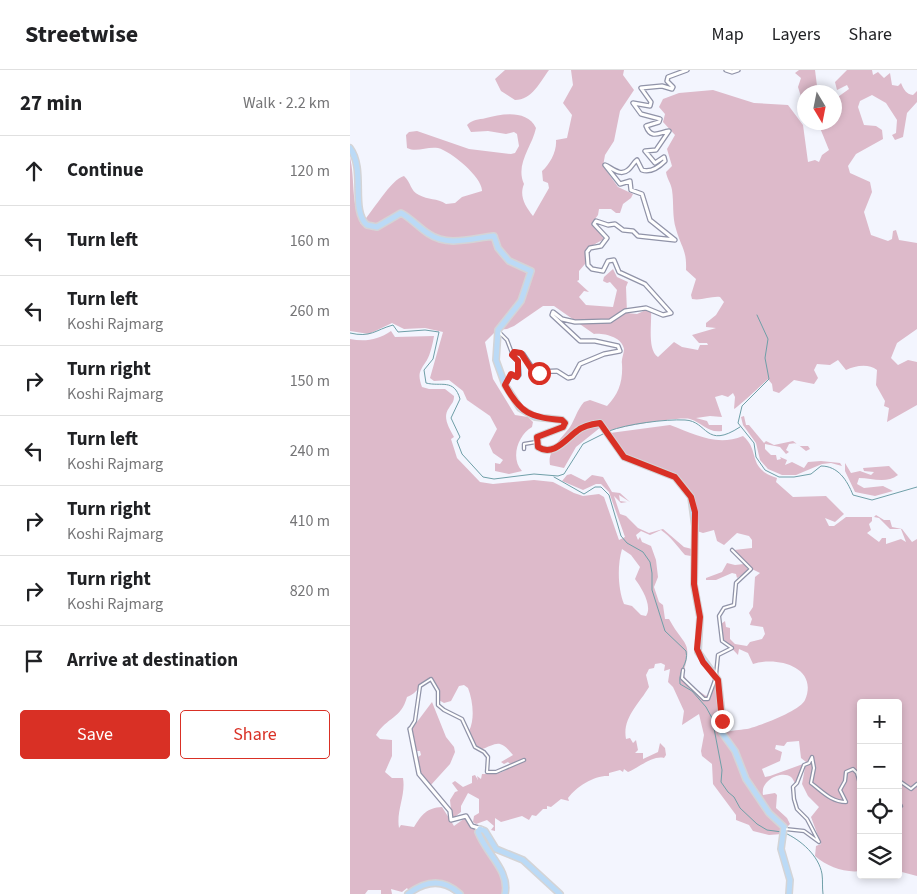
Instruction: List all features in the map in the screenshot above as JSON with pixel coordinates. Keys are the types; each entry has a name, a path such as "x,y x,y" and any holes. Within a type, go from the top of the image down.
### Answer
{"main road":[{"path":"350,148 358,162 360,218 367,225 377,227 401,212 429,235 440,239 461,241 494,236 498,248 509,261 530,270 532,274 521,301 498,330 496,360 505,385 514,401 529,414 562,420 565,423 563,427 539,436 536,442 541,449 548,450 560,446 582,427 602,424 613,443 627,459 675,477 691,497 695,512 694,584 700,617 697,649 703,662 716,675 722,715 722,733 735,751 746,779 784,830 781,849 790,880 789,894"},
{"path":"505,894 505,877 483,843 478,832 482,829 496,848 523,860 560,894"},
{"path":"408,894 428,883 438,882 450,886 460,894"}],"street":[{"path":"513,353 521,353 535,372 557,371 562,376 571,378 580,364 604,354 618,352 620,349 618,346 595,341 580,341 558,322 552,315 553,312 562,319 575,322 610,321 625,311 646,308 659,314 672,313 644,284 619,272 612,259 608,261 603,271 592,269 588,265 587,252 590,248 601,246 607,240 607,236 594,224 598,221 606,225 615,224 623,230 633,231 638,236 675,240 653,224 644,206 642,194 631,190 630,181 620,184 605,166 607,165 614,171 623,172 637,160 642,170 646,171 656,168 665,160 664,157 655,162 645,151 656,150 669,132 658,136 652,134 646,126 659,122 660,119 641,114 633,104 636,102 650,106 651,102 641,88 662,86 672,89 673,86 667,79 668,77 687,70"},
{"path":"726,70 732,72 738,70"},
{"path":"498,330 518,361 517,377 511,374 505,385"},
{"path":"524,449 524,444 536,442"},
{"path":"683,670 682,678 704,699 708,699 712,692 716,675 718,655 732,648 722,641 719,616 724,608 734,605 736,583 751,569 732,550"},
{"path":"482,829 472,826 466,816 451,820 450,811 422,781 416,768 418,760 410,729 415,720 420,686 431,680 438,691 438,705 462,719 475,747 484,752 488,757 488,772 496,772 524,760"},
{"path":"784,830 804,831 819,842 807,819 797,809 793,788 804,765 809,763 812,757 814,768 811,783 820,788 828,798 846,802 840,790 845,782 846,772 853,769 857,773"},
{"path":"902,783 911,789 917,784"}],"shaded area":[{"path":"505,70 549,70 531,94 515,100 501,91 495,79"},
{"path":"571,70 624,70 623,75 634,90 620,111 614,141 605,155 603,166 618,187 633,194 623,204 620,213 616,213 611,209 599,209 598,215 592,223 604,239 586,249 585,264 579,271 579,280 577,281 589,292 584,291 579,297 586,305 613,307 617,290 610,282 603,281 604,277 613,269 617,277 628,282 626,287 627,313 637,314 646,310 651,311 651,343 652,349 658,357 674,342 682,347 698,350 700,345 708,345 707,343 699,343 692,335 716,328 706,327 706,323 716,315 724,302 720,297 692,299 691,295 696,279 686,270 685,253 675,224 673,195 666,172 672,166 667,149 675,135 663,122 665,114 659,107 663,99 679,93 713,90 754,103 788,105 797,117 797,130 804,130 808,162 815,160 819,162 822,155 829,150 821,130 842,130 842,94 849,89 847,85 842,88 842,85 836,85 835,82 847,70 872,70 873,75 878,72 884,78 890,73 892,85 898,86 901,83 909,94 913,95 917,91 917,102 907,113 903,137 895,140 892,135 896,133 897,120 886,103 872,95 860,101 858,107 864,125 876,126 882,130 883,139 856,154 848,166 850,173 870,182 872,192 864,212 871,235 888,241 892,239 893,231 896,230 899,240 917,243 917,329 897,343 891,358 898,365 908,360 917,362 917,405 887,422 889,408 884,406 885,401 876,385 877,370 870,366 857,366 846,370 838,360 830,365 817,364 814,370 818,378 814,384 794,380 779,393 773,391 772,384 768,379 734,409 735,397 733,393 728,397 722,395 715,397 722,417 696,418 707,421 709,425 722,425 722,431 712,431 690,419 684,418 649,422 608,431 601,427 576,447 564,468 550,465 553,449 570,427 584,402 590,400 607,406 615,397 621,382 624,349 620,341 607,335 594,334 554,306 543,306 514,326 497,330 485,342 493,379 515,415 528,417 533,422 532,427 523,435 517,447 518,466 522,471 509,474 495,471 495,463 500,464 503,460 493,453 489,444 497,429 490,416 467,400 463,391 449,380 434,381 430,378 443,332 425,328 404,329 392,323 369,334 350,331 350,157 354,199 361,224 393,183 404,176 419,195 446,204 455,203 462,197 482,191 472,172 444,150 438,148 415,150 407,148 406,135 409,132 417,131 469,149 511,154 515,153 519,146 517,134 514,132 506,134 488,131 471,132 467,125 474,121 499,115 520,115 532,122 536,128 522,169 524,184 522,193 525,205 533,216 549,188 548,183 543,181 542,171 552,157 556,140 567,138 572,115 563,103 573,85"},
{"path":"799,70 815,70 817,85 799,85 801,78 795,73"},
{"path":"391,331 395,337 434,336 429,355 420,372 420,382 422,387 445,389 454,396 446,415 454,437 451,439 457,458 480,482 493,484 534,480 553,482 583,496 599,494 604,497 619,540 625,537 609,492 601,484 596,484 583,490 562,481 567,475 571,474 585,481 592,475 603,477 612,492 620,493 630,502 619,495 620,501 627,502 621,503 614,496 620,514 626,516 638,528 649,533 663,529 684,547 692,549 691,556 685,555 661,530 650,535 641,531 636,535 638,540 640,537 642,542 651,546 656,560 658,577 654,587 659,602 663,605 665,619 669,619 686,645 687,655 683,674 690,685 706,696 710,693 714,675 718,684 720,725 741,773 757,798 784,828 782,834 769,835 753,831 749,825 736,820 736,815 713,784 712,764 702,756 704,735 699,714 682,725 684,711 673,687 668,682 670,669 664,671 665,665 661,663 655,664 654,668 649,669 646,675 649,687 632,711 625,731 626,739 630,738 633,743 636,740 638,750 635,753 643,753 643,759 658,752 660,743 665,748 666,755 664,758 655,758 628,772 624,769 623,772 620,770 609,773 609,776 592,779 576,789 568,798 569,801 561,799 551,807 547,806 547,809 543,809 536,816 532,815 529,820 522,816 501,822 495,818 495,831 491,830 494,826 487,820 476,824 473,822 474,816 479,813 479,799 468,793 461,806 461,812 452,819 450,800 455,792 458,791 452,783 455,781 463,787 472,783 472,776 475,775 478,780 477,776 481,779 482,774 494,774 505,771 511,765 508,762 504,764 501,762 513,755 501,744 494,744 480,750 476,747 469,731 473,710 468,688 464,685 459,686 451,701 444,703 437,699 436,685 429,679 407,697 401,710 376,735 380,739 392,740 392,756 385,772 392,778 403,778 399,828 401,825 414,827 425,812 442,807 454,826 465,818 472,829 478,828 504,884 503,894 463,894 450,885 436,880 422,882 409,891 407,888 402,892 391,889 392,894 381,894 381,890 368,890 365,894 350,894 350,339 371,340","holes":["622,549 631,555 640,567 635,579 647,602 648,612 646,616 641,615 632,606 624,604 622,598 619,584"]},
{"path":"744,416 746,425 749,425 764,443 766,441 774,445 793,441 796,443 789,444 786,450 789,452 786,454 780,447 765,444 765,449 771,455 776,455 777,460 781,459 780,457 787,460 785,465 792,462 804,468 808,462 821,461 840,463 842,466 831,463 822,464 796,475 782,475 768,469 760,460 756,443 743,425 741,417"},
{"path":"670,425 715,440 733,439 743,436 752,447 757,464 761,469 777,478 776,482 793,497 826,496 844,514 835,522 825,518 829,526 834,526 846,517 872,517 872,521 869,524 871,530 867,533 879,542 882,538 886,538 886,544 901,539 906,542 901,529 890,529 879,518 874,517 876,515 884,520 890,520 892,527 902,529 912,542 917,539 917,876 902,872 902,699 857,699 857,871 836,868 815,856 816,846 821,844 811,817 819,807 808,796 802,784 806,762 801,758 799,741 787,742 784,746 776,745 775,749 782,752 780,761 762,769 765,777 803,764 795,784 791,777 782,775 768,781 763,790 763,795 775,793 777,795 776,808 787,818 790,824 785,829 748,780 740,755 724,733 747,729 779,718 802,704 808,689 806,679 801,672 793,667 784,663 773,662 753,664 748,653 739,649 738,655 723,639 721,624 725,621 726,627 730,628 730,639 735,644 747,646 750,642 762,639 765,634 763,627 750,625 752,619 749,613 753,607 755,577 760,573 752,569 734,550 752,548 752,540 749,536 737,533 724,545 717,541 714,530 703,533 697,531 694,505 687,487 676,477 634,459 621,449 610,433"},
{"path":"800,446 808,446 810,449 806,451"},
{"path":"845,463 851,473 860,471 871,475 874,472 864,471 863,468 889,466 898,475 884,480 859,478 857,484 864,488 883,486 893,491 875,496 855,492 845,471"},
{"path":"727,563 735,565 744,564 748,569 747,572 737,578 736,574 732,573 716,580 706,580 706,578 722,572"},
{"path":"432,702 446,737 454,747 455,752 450,764 430,786 417,768 418,757 421,755 420,751 416,751 411,730"}],"waterway":[{"path":"757,315 768,339 765,358 769,379 742,406 738,423 754,443 756,457 765,470 779,477 794,477 811,474 821,466 832,468 841,475 853,495 872,500 917,487"},
{"path":"350,333 363,335 393,325 398,332 425,330 439,332 433,359 424,370 426,383 451,386 457,392 460,399 451,418 460,437 457,441 462,454 483,477 494,479 534,474 558,476 564,474 583,444 605,433"},
{"path":"609,431 636,424 677,420 693,422 713,435 720,436 740,427"},
{"path":"554,477 584,494 595,487 601,487 609,495 621,536 627,543 643,552 650,562 652,590 665,631 686,651 687,656 680,684 692,691 706,707 712,718 722,770 721,782 734,797 740,808 757,824 767,830 782,832"},
{"path":"785,833 803,844 817,861 822,874 823,894"}],"route":[{"path":"539,373 532,370 523,354 514,352 512,355 518,361 518,375 517,377 511,374 505,385 514,401 529,414 535,417 564,421 563,427 537,437 536,445 538,447 548,450 560,446 582,427 600,423 624,457 675,477 689,493 695,512 694,584 700,617 697,649 703,662 716,675 718,680 722,721"}]}
